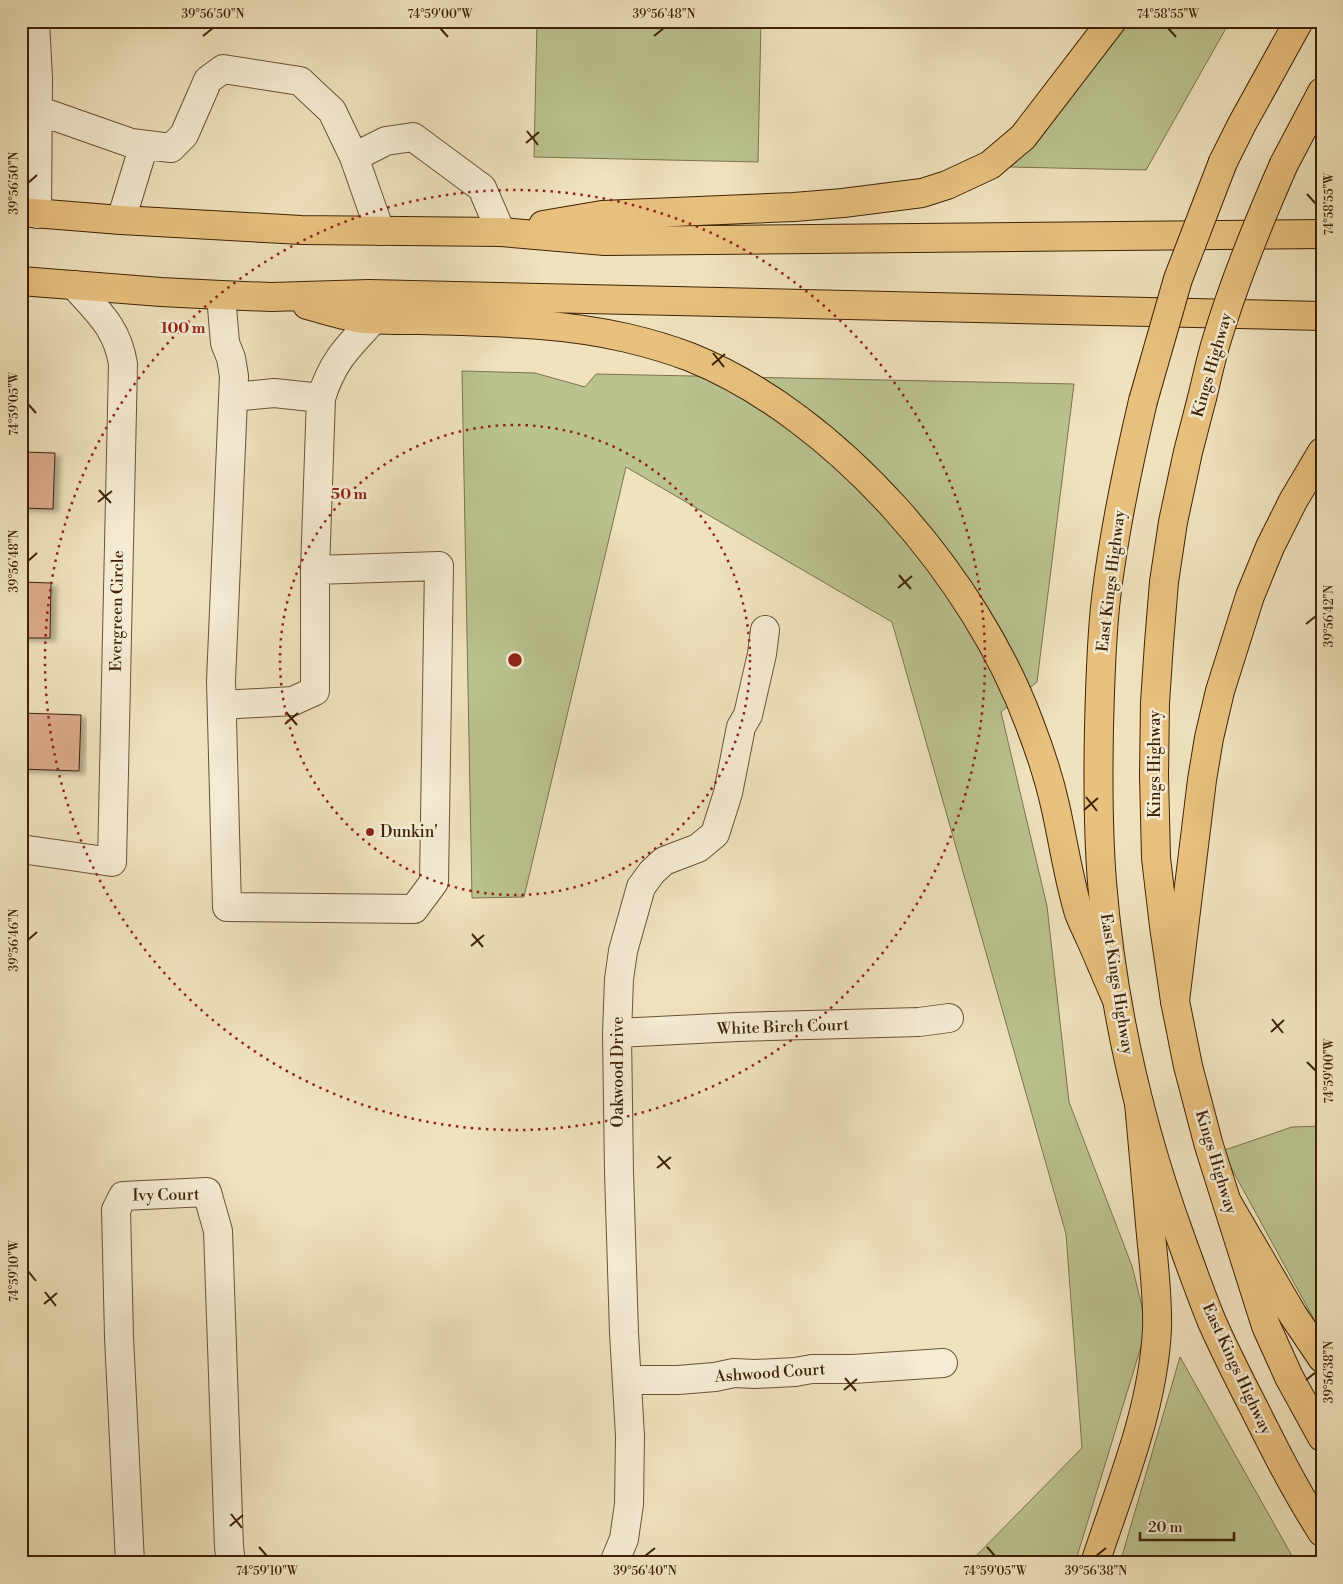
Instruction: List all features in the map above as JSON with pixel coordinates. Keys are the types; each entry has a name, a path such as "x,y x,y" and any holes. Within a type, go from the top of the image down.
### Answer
{"main road":[{"path":"501,232 602,216 843,203 922,192 947,185 990,166 1023,137 1112,21"},
{"name":"East Kings Highway","path":"1299,21 1251,108 1224,162 1178,278 1143,400 1114,543 1106,598 1098,760 1102,881 1116,998 1153,1157 1170,1209 1212,1321 1290,1479 1322,1532"},
{"name":"Kings Highway","path":"1322,92 1284,164 1258,223 1237,278 1217,339 1188,452 1173,522 1164,582 1155,702 1154,775 1156,858 1175,1001 1188,1066 1209,1146 1266,1326 1289,1376 1322,1437"},
{"path":"29,213 301,230 501,232 605,241 1322,234"},
{"path":"21,281 271,297 370,294 1322,316"},
{"path":"271,297 362,318 552,326 596,331 659,346 690,357 751,388 805,425 834,449 890,503 946,570 974,610 995,648 1025,713 1042,758 1055,803 1078,912 1116,998"},
{"path":"1175,1001 1202,780 1220,691 1250,596 1270,547 1292,501 1322,452"},
{"path":"1095,1563 1138,1430 1148,1392 1155,1345 1157,1310 1139,1103"},
{"path":"1227,1202 1293,1314 1322,1358"}],"street":[{"path":"29,213 38,110 30,78 35,21"},
{"path":"38,110 131,143 171,148 184,135 208,80 223,69 300,81 332,111 354,157 380,230"},
{"path":"354,157 386,141 413,137 482,188 501,232"},
{"path":"121,220 144,145"},
{"name":"Evergreen Circle","path":"21,849 112,862 123,364 121,349 108,324 74,285"},
{"path":"221,295 225,343 231,358 234,376 222,671 228,907 414,909 434,882 439,566 315,570"},
{"path":"222,705 293,701 314,692 315,570 321,398 327,381 342,353 374,319"},
{"path":"234,398 274,394 321,398"},
{"name":"Oakwood Drive","path":"614,1563 624,1539 629,1504 630,1436 619,1172 617,1033 619,979 623,951 641,887 652,872 664,861 698,848 715,834 728,793 741,727 748,715 762,654 765,630"},
{"name":"White Birch Court","path":"617,1033 737,1027 919,1022 949,1018"},
{"name":"Ivy Court","path":"130,1563 116,1210 123,1196 207,1192 218,1231 231,1563"},
{"name":"Ashwood Court","path":"627,1380 678,1380 734,1373 756,1374 812,1369 853,1369 943,1364"}],"green space":[{"path":"537,21 761,21 758,162 534,157"},
{"path":"1119,21 1230,21 1146,170 1010,167"},
{"path":"462,371 535,373 585,387 596,374 1074,384 1037,682 1001,712 1047,906 1069,1102 1132,1266 1147,1327 1075,1563 976,1563 975,1557 1082,1448 1066,1234 892,622 626,467 524,897 472,898"},
{"path":"1322,1126 1322,1334 1222,1151 1292,1127"},
{"path":"1180,1357 1296,1563 1120,1563"}],"building":[{"path":"21,452 55,453 53,509 21,508"},
{"path":"21,582 51,583 50,638 21,638"},
{"path":"21,713 81,715 79,771 21,769"}],"place":[{"name":"Dunkin'","path":"370,832"}]}
